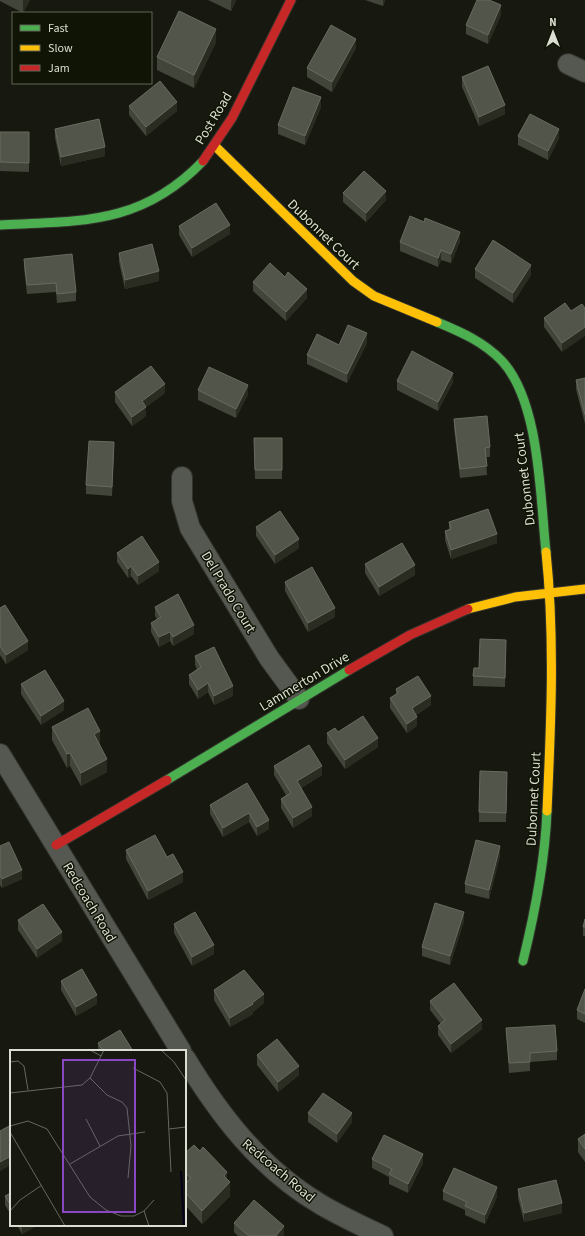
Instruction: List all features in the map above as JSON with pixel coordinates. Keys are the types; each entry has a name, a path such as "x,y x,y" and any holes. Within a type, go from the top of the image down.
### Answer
{"street":[{"name":"Post Road","path":"0,225 89,220 126,212 164,194 194,170 215,146 254,75 291,0"},
{"name":"Dubonnet Court","path":"215,146 353,281 380,299 454,329 478,341 502,362 512,374 525,402 534,437 550,592 552,695 546,841 533,919 523,961"},
{"name":"Del Prado Court","path":"182,477 182,501 190,528 269,658 299,699"},
{"name":"Lammerton Drive","path":"56,845 102,819 299,699 442,618 492,601 550,592 585,589"},
{"name":"Redcoach Road","path":"0,754 180,1050"},
{"name":"Redcoach Road","path":"186,1060 218,1110 254,1151 319,1204 383,1236"}],"building":[{"path":"477,0 489,0 501,5 488,35 466,25"},
{"path":"179,11 216,29 194,75 157,57"},
{"path":"331,25 356,39 332,82 307,68"},
{"path":"488,66 505,105 479,117 462,77"},
{"path":"160,81 177,102 146,127 129,106"},
{"path":"293,87 321,97 305,136 278,125"},
{"path":"530,114 559,129 548,151 518,136"},
{"path":"99,119 105,147 61,157 55,129"},
{"path":"0,132 29,132 29,163 0,162"},
{"path":"364,171 386,191 366,213 343,193"},
{"path":"216,203 230,225 192,248 179,226"},
{"path":"410,216 424,222 425,218 460,232 451,254 441,250 438,258 400,242"},
{"path":"493,240 531,265 513,293 475,269"},
{"path":"152,244 159,271 125,280 119,253"},
{"path":"72,254 76,292 57,294 56,283 27,285 24,259"},
{"path":"270,263 285,277 288,272 307,289 286,312 253,282"},
{"path":"565,303 571,311 582,304 585,308 585,327 562,343 544,318"},
{"path":"348,325 367,333 347,374 307,355 317,334 339,345"},
{"path":"412,351 453,373 438,402 397,381"},
{"path":"151,366 165,384 142,401 146,407 132,417 115,392"},
{"path":"209,367 248,385 236,409 198,390"},
{"path":"585,378 585,415 576,380"},
{"path":"487,416 490,447 485,448 487,466 460,469 454,419"},
{"path":"254,438 282,438 282,470 255,470"},
{"path":"89,441 114,442 112,487 86,485"},
{"path":"488,509 497,534 451,550 445,531 451,529 449,522"},
{"path":"280,511 299,539 275,555 256,527"},
{"path":"142,536 159,562 138,576 131,566 128,569 117,553"},
{"path":"402,543 415,565 379,587 365,564"},
{"path":"312,567 335,608 308,623 285,582"},
{"path":"178,594 194,625 173,637 170,632 159,637 151,623 161,617 155,607"},
{"path":"5,605 28,641 6,655 0,646 0,608"},
{"path":"480,639 506,640 505,678 473,676 474,668 479,668"},
{"path":"214,647 233,686 214,696 208,683 198,690 189,675 201,667 195,656"},
{"path":"45,670 64,701 41,716 21,684"},
{"path":"418,676 431,696 412,708 417,717 407,724 390,698 398,693 396,689"},
{"path":"88,708 100,731 94,734 107,759 81,773 70,753 67,754 52,727"},
{"path":"363,716 378,738 345,760 327,733 335,728 338,732"},
{"path":"309,745 322,766 297,781 312,807 293,818 281,799 291,793 274,766"},
{"path":"480,771 507,772 506,813 479,812"},
{"path":"247,783 269,820 257,827 249,813 223,828 210,805"},
{"path":"155,835 167,857 173,854 183,872 148,891 126,850"},
{"path":"476,840 500,846 489,890 465,884"},
{"path":"9,842 22,870 2,879 0,875 0,846"},
{"path":"435,903 464,912 450,956 422,947"},
{"path":"43,904 62,932 37,949 18,920"},
{"path":"195,912 214,945 192,957 174,924"},
{"path":"82,969 97,995 76,1007 61,981"},
{"path":"244,970 264,994 252,1003 253,1004 230,1018 214,990"},
{"path":"454,983 482,1020 451,1044 438,1026 445,1020 430,1001"},
{"path":"585,989 585,1014 577,1010"},
{"path":"555,1025 557,1051 530,1053 530,1062 509,1063 506,1028"},
{"path":"120,1030 132,1050 102,1050 98,1043"},
{"path":"277,1039 299,1066 278,1082 257,1055"},
{"path":"323,1093 352,1113 337,1134 308,1113"},
{"path":"10,1126 10,1157 0,1162 0,1131"},
{"path":"585,1134 585,1149 578,1139"},
{"path":"384,1135 423,1154 408,1184 389,1174 392,1169 372,1159"},
{"path":"194,1145 200,1151 203,1147 227,1172 224,1176 230,1182 202,1211 186,1193 186,1183 191,1178 186,1174 186,1152"},
{"path":"454,1168 497,1187 485,1215 465,1206 467,1202 443,1191"},
{"path":"556,1180 562,1203 524,1213 518,1189"},
{"path":"10,1194 10,1204 5,1196"},
{"path":"254,1200 284,1226 276,1236 249,1236 234,1223"}],"traffic: fast":[{"path":"0,225 84,220 109,216 133,208 157,197 180,182 203,161"},
{"path":"437,322 488,348 502,361 515,379 524,400 536,451 546,552"},
{"path":"167,780 349,670"},
{"path":"523,961 539,887 547,811"}],"traffic: slow":[{"path":"215,146 353,281 374,296 437,322"},
{"path":"546,552 551,617 551,713 547,811"},
{"path":"468,609 515,597 585,589"}],"traffic: jam":[{"path":"203,161 232,118 291,0"},
{"path":"349,670 410,635 468,609"},
{"path":"56,845 167,780"}]}
